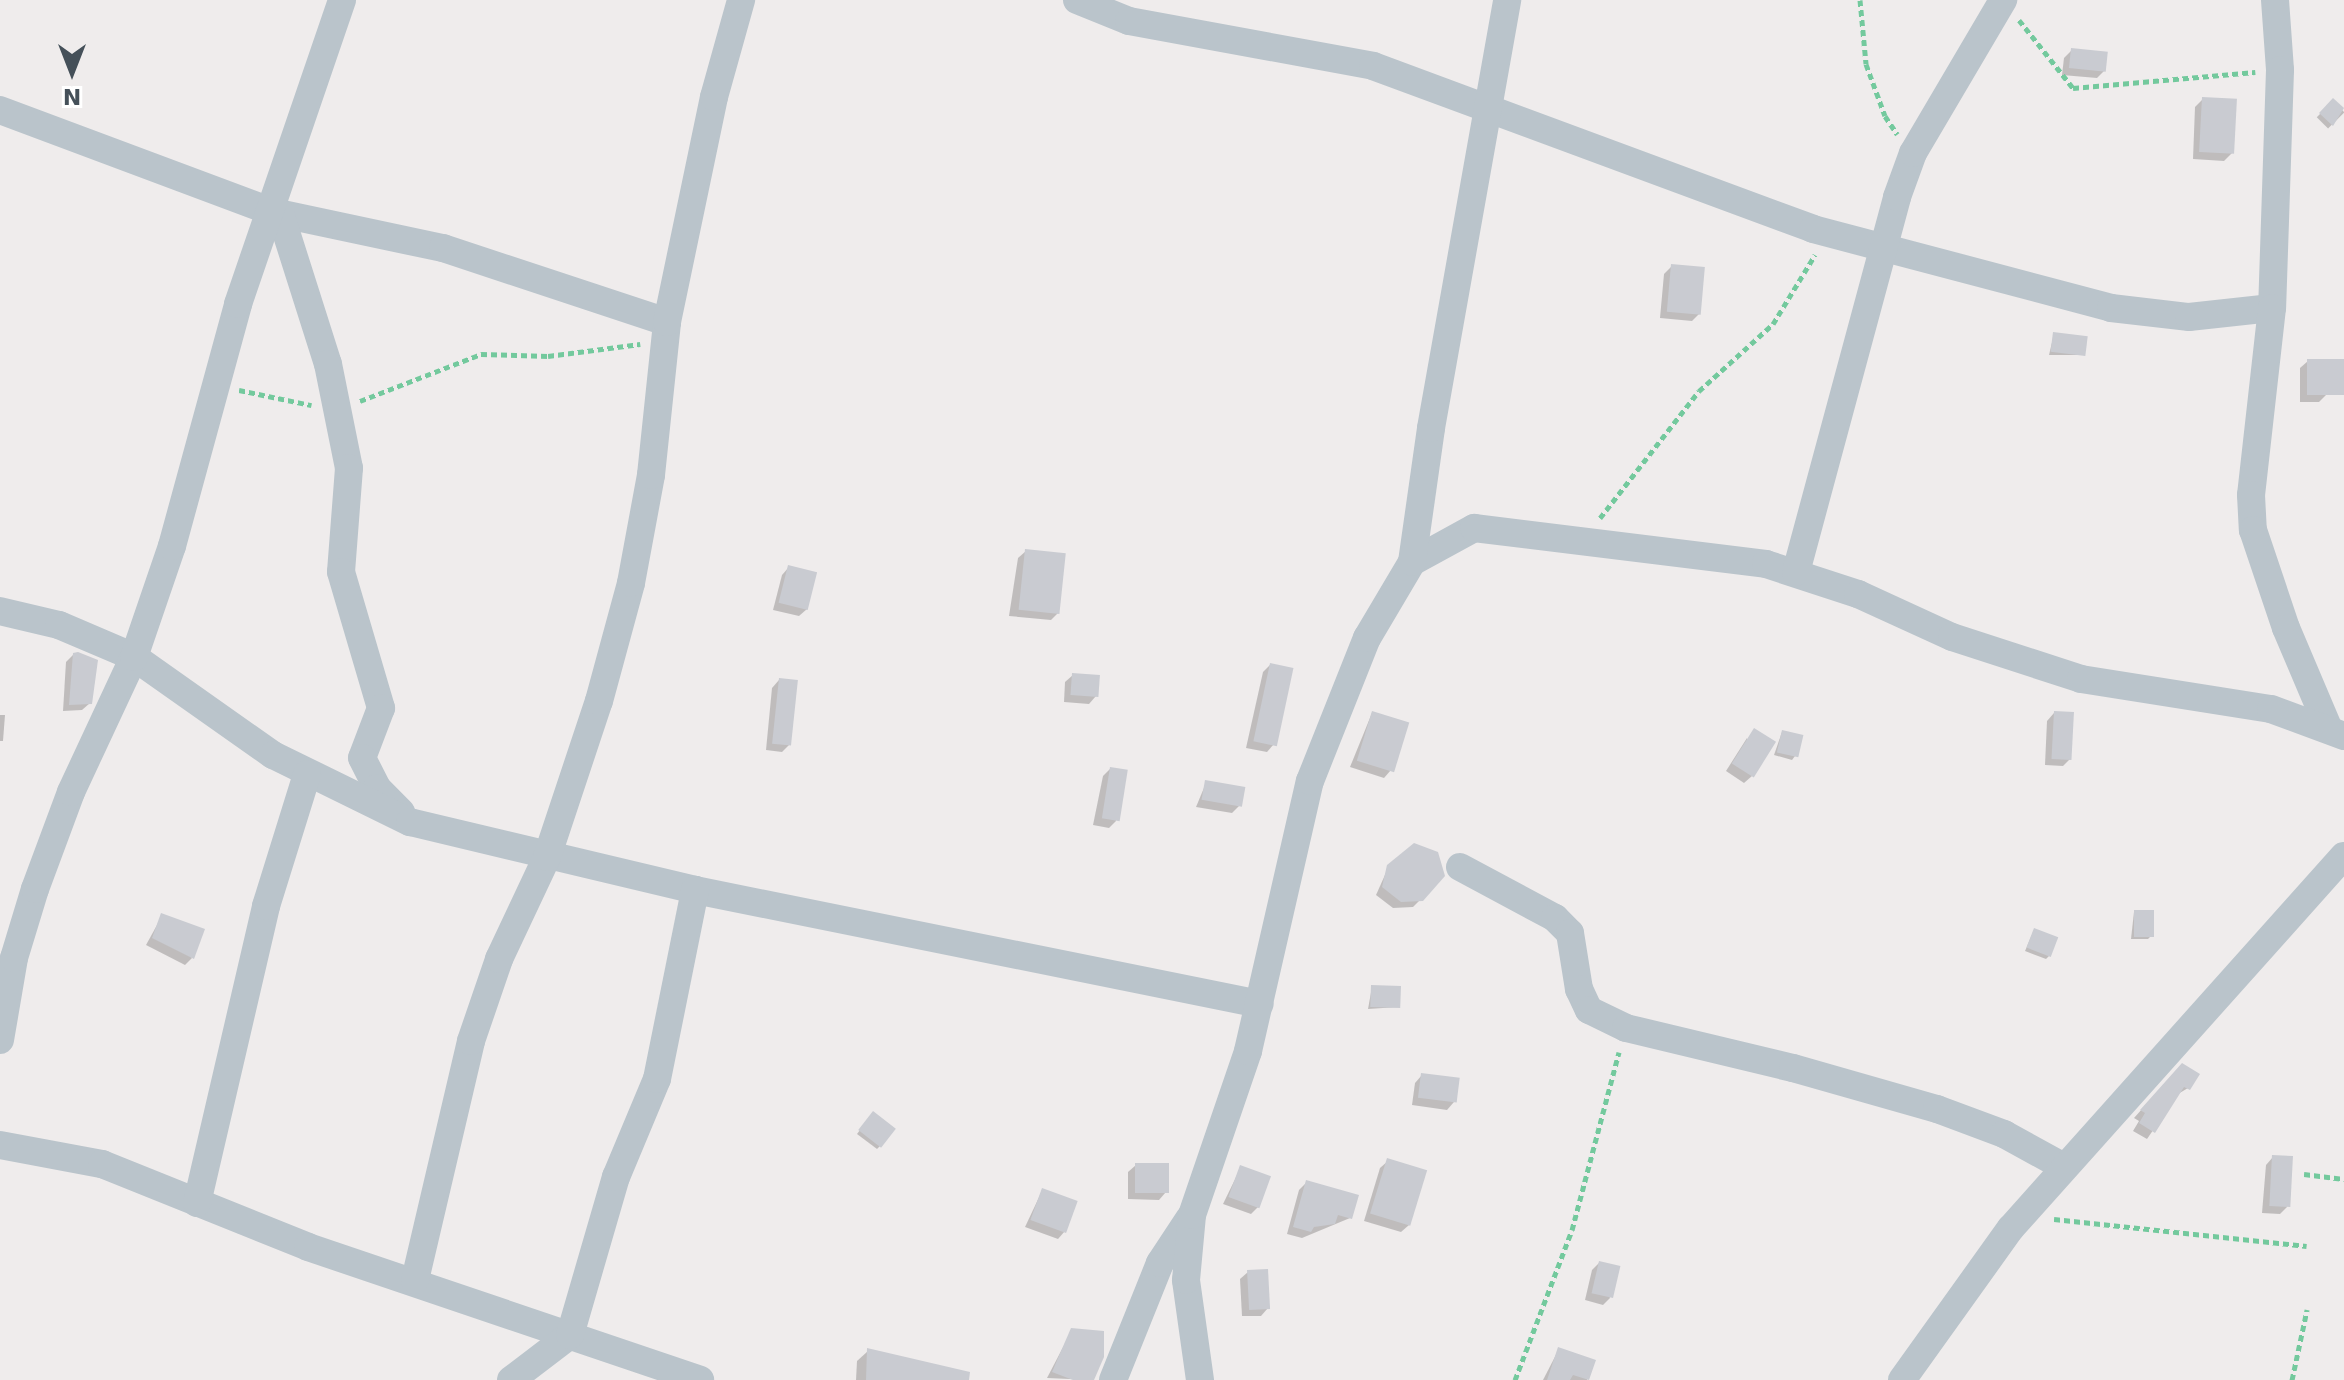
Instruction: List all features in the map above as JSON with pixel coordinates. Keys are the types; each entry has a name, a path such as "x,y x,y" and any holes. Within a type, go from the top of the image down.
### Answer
{"street":[{"path":"0,1040 14,958 35,889 71,792 134,657 172,546 238,304 277,212 342,0"},
{"path":"415,1280 471,1041 499,959 547,857 599,701 631,583 651,475 666,331 714,97 741,0"},
{"path":"1077,0 1129,21 1373,66 1435,86 1486,111 1847,239 1886,245 2146,315 2189,317 2272,308"},
{"path":"1113,1380 1160,1263 1192,1215 1234,1099 1260,1004 1310,781 1367,638 1412,562 1507,0"},
{"path":"2275,0 2280,70 2272,308 2251,495 2253,530 2286,628 2336,731"},
{"path":"1796,572 1913,153 2008,6"},
{"path":"0,110 277,212 443,248 666,331"},
{"path":"277,212 338,406 350,500 341,572 381,708 362,758 377,788 410,822"},
{"path":"1412,562 1474,528 1732,558 1796,572 1952,637 2081,679 2258,706 2336,731"},
{"path":"0,611 59,625 134,657 307,774 410,822 695,890 1260,1004"},
{"path":"197,1203 266,906 307,774"},
{"path":"1902,1380 2021,1216 2344,856"},
{"path":"1460,867 1555,918 1570,933 1579,989 1589,1010 1626,1028 1793,1068 1937,1109 2004,1134 2064,1167"},
{"path":"511,1380 570,1335 616,1177 657,1079 695,890"},
{"path":"0,1145 102,1164 197,1203 692,1378"},
{"path":"1192,1215 1186,1280 1200,1380"}],"path":[{"path":"1860,0 1866,64 1875,93 1885,116 1913,153"},
{"path":"2008,6 2073,88 2280,70"},
{"path":"1583,541 1699,391 1773,324 1816,254 1847,239"},
{"path":"215,384 300,404 338,406 481,354 548,356 666,331"},
{"path":"1515,1380 1572,1230 1626,1028"},
{"path":"2304,1174 2344,1179"},
{"path":"2021,1216 2307,1246"},
{"path":"2292,1380 2307,1310"}],"building":[{"path":"2071,48 2108,52 2106,72 2069,68"},
{"path":"2202,97 2237,99 2234,154 2199,152"},
{"path":"2333,98 2344,108 2333,126 2319,113"},
{"path":"1671,264 1705,267 1701,315 1667,312"},
{"path":"2053,332 2088,336 2085,356 2051,352"},
{"path":"2307,359 2344,359 2344,395 2307,395"},
{"path":"1025,549 1066,553 1059,614 1019,610"},
{"path":"788,565 817,572 808,610 779,603"},
{"path":"73,653 98,660 92,704 69,705"},
{"path":"1270,663 1293,668 1277,746 1253,741"},
{"path":"1072,673 1100,675 1098,697 1070,695"},
{"path":"779,678 798,680 791,746 772,744"},
{"path":"1372,711 1409,722 1394,772 1357,761"},
{"path":"2054,711 2074,712 2071,760 2051,759"},
{"path":"1754,728 1776,742 1754,777 1732,764"},
{"path":"1782,730 1803,735 1798,757 1777,752"},
{"path":"1110,767 1128,770 1120,821 1102,818"},
{"path":"1205,780 1245,787 1242,807 1202,800"},
{"path":"1414,843 1438,852 1445,876 1423,901 1401,902 1382,887 1387,865"},
{"path":"2134,910 2154,910 2154,937 2134,937"},
{"path":"161,913 205,929 194,959 152,938"},
{"path":"2034,928 2058,937 2051,957 2026,948"},
{"path":"1371,985 1401,986 1400,1008 1370,1007"},
{"path":"2182,1063 2200,1074 2190,1090 2184,1087 2155,1133 2139,1123 2145,1113 2140,1110"},
{"path":"1421,1073 1460,1078 1457,1103 1418,1098"},
{"path":"873,1111 896,1129 881,1148 858,1130"},
{"path":"2272,1155 2293,1156 2290,1207 2269,1206"},
{"path":"1387,1158 1427,1170 1410,1226 1370,1213"},
{"path":"1135,1163 1169,1163 1169,1193 1135,1193"},
{"path":"1240,1165 1271,1176 1259,1208 1228,1197"},
{"path":"1306,1180 1359,1195 1352,1219 1338,1215 1335,1224 1314,1227 1311,1232 1293,1227"},
{"path":"1042,1188 1078,1201 1066,1233 1030,1220"},
{"path":"1599,1261 1620,1266 1613,1298 1592,1293"},
{"path":"1268,1269 1270,1309 1249,1310 1247,1270"},
{"path":"1071,1328 1104,1331 1104,1357 1094,1380 1073,1380 1052,1372"},
{"path":"1558,1347 1596,1360 1589,1380 1573,1375 1570,1380 1547,1380"},
{"path":"867,1348 970,1372 969,1380 866,1380"}]}
